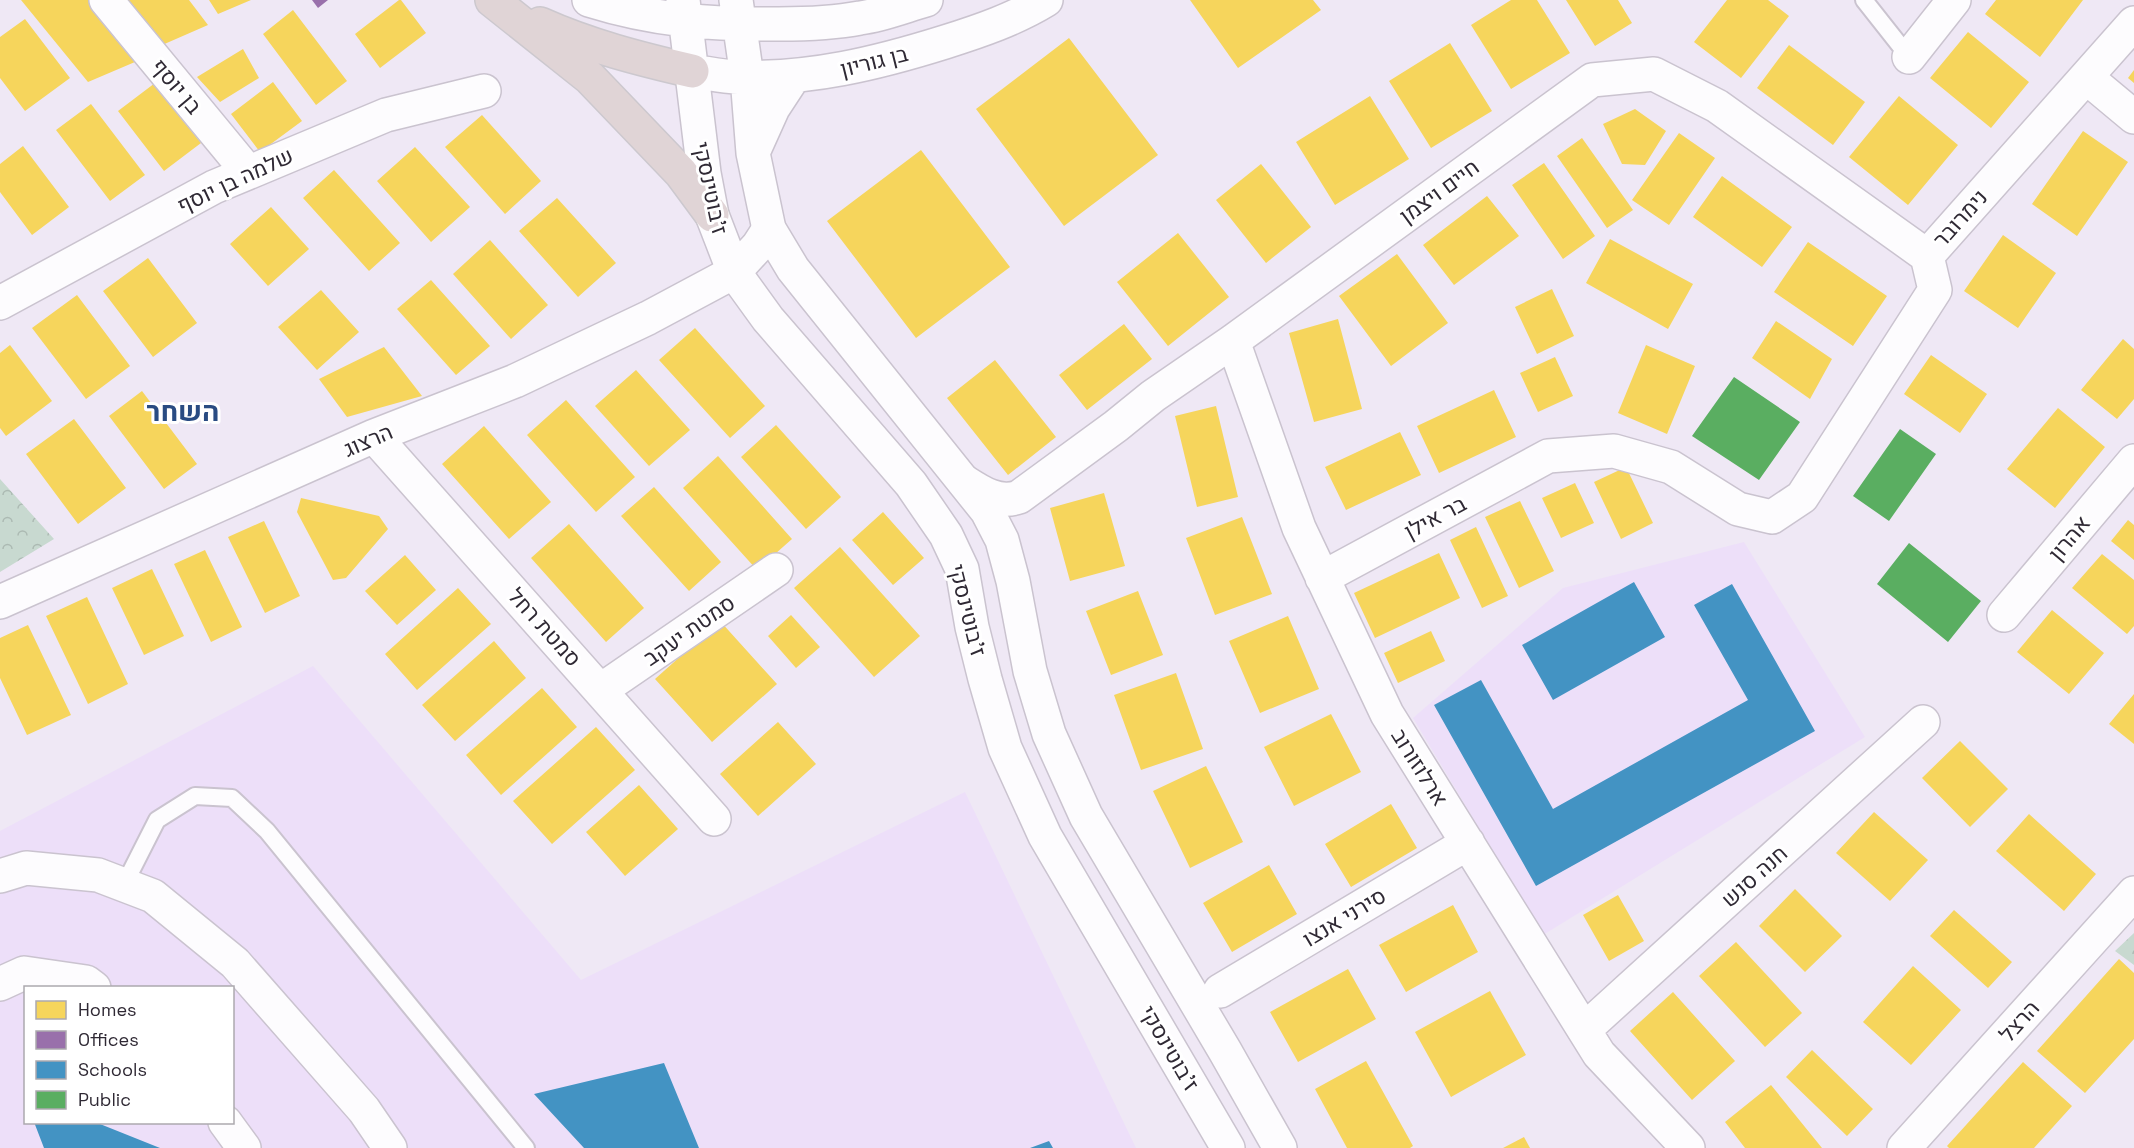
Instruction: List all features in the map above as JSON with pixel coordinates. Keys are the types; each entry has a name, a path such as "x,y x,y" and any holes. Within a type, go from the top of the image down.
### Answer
{"highway":[{"path":"493,0 515,14 573,39 628,56 692,71"},
{"path":"493,0 590,78 681,173 712,215"}],"street":[{"name":"בן יוסף","path":"106,0 248,172"},
{"name":"בן גוריון","path":"589,0 609,6 738,12 808,24 861,18 926,0"},
{"path":"794,0 805,7 830,15 861,18"},
{"name":"בן גוריון","path":"692,71 747,77 837,71 893,58 966,35 1026,13 1046,0"},
{"path":"1909,57 1954,0"},
{"name":"ז'בוטינסקי","path":"684,11 704,173 712,215 734,272 768,319 910,484 946,535 962,570 972,627 1005,748 1045,836 1228,1148"},
{"name":"ז'בוטינסקי","path":"738,12 747,77 753,153 769,229 793,269 987,511 1002,540 1013,581 1030,671 1049,734 1086,816 1280,1148"},
{"name":"נימרובר","path":"1548,456 1614,451 1671,466 1737,509 1772,517 1802,497 1935,290 1927,256 2134,23"},
{"name":"חיים ויצמן","path":"965,482 988,496 1000,500 1019,497 1153,396 1233,341 1592,80 1654,74 1717,106 1927,256"},
{"path":"753,153 773,108 794,75"},
{"path":"2086,77 2134,117"},
{"name":"שלמה בן יוסף","path":"0,303 184,202 248,172 386,115 484,91"},
{"name":"הרצוג","path":"0,602 374,436 515,381 648,318 734,272 758,246 769,229"},
{"name":"ארלוזורוב","path":"1233,341 1299,528 1387,714 1599,1054 1688,1148"},
{"name":"סמטת רחל","path":"374,436 602,690 714,819"},
{"name":"בר אילן","path":"1322,578 1548,456"},
{"name":"אהרון","path":"2004,615 2134,461"},
{"name":"סמטת יעקב","path":"602,690 776,570"},
{"name":"חנה סנש","path":"1584,1030 1923,723"},
{"name":"סירני אנצו","path":"1220,991 1467,843"},
{"path":"0,876 26,868 99,875 153,896 235,963 364,1110 390,1148"},
{"name":"הרצל","path":"1904,1148 2134,893"},
{"path":"0,984 24,973 86,982 92,986"},
{"path":"226,1124 244,1148"}],"lane":[{"path":"1864,0 1909,57"},
{"path":"124,885 157,820 195,796 232,798 267,831 526,1148"}],"shaded area":[{"path":"1744,542 1865,737 1543,935 1413,718 1563,588"},
{"path":"313,666 581,980 965,792 1136,1148 0,1148 0,831"}],"green space":[{"path":"0,479 54,539 0,572"},
{"path":"2134,933 2134,965 2115,951"}],"building: Homes":[{"path":"21,0 98,0 142,59 88,82"},
{"path":"119,0 189,0 208,25 153,49"},
{"path":"209,0 251,0 218,14"},
{"path":"399,0 426,33 380,68 355,34"},
{"path":"1190,0 1313,0 1321,10 1238,68"},
{"path":"1511,0 1537,0 1570,53 1511,89 1471,25"},
{"path":"1566,0 1618,0 1632,23 1595,46"},
{"path":"1727,0 1768,0 1789,16 1741,78 1694,42"},
{"path":"1996,0 2083,0 2040,57 1985,14"},
{"path":"293,10 347,81 316,105 263,34"},
{"path":"25,19 70,78 25,111 0,78 0,37"},
{"path":"1968,32 2029,82 1991,128 1930,78"},
{"path":"1069,38 1158,155 1064,226 976,109"},
{"path":"1450,43 1492,111 1431,148 1389,81"},
{"path":"1789,45 1865,102 1833,145 1757,88"},
{"path":"243,49 259,78 220,102 197,77"},
{"path":"2134,70 2134,83 2128,78"},
{"path":"273,82 302,121 260,152 231,114"},
{"path":"155,83 201,143 164,171 118,111"},
{"path":"1370,96 1409,159 1335,205 1296,142"},
{"path":"1899,96 1958,145 1908,205 1849,157"},
{"path":"91,104 145,175 110,201 56,130"},
{"path":"1635,109 1666,131 1645,165 1622,164 1603,124"},
{"path":"482,115 541,181 505,214 445,147"},
{"path":"2083,131 2128,162 2077,236 2032,204"},
{"path":"1679,133 1715,158 1669,225 1632,200"},
{"path":"1582,138 1633,210 1607,228 1557,156"},
{"path":"23,146 69,207 32,235 0,192 0,164"},
{"path":"415,147 470,207 431,242 377,181"},
{"path":"921,150 1010,267 916,338 827,221"},
{"path":"1544,163 1595,236 1563,259 1512,185"},
{"path":"1261,164 1311,227 1266,263 1216,200"},
{"path":"334,170 400,243 369,271 303,198"},
{"path":"1722,176 1792,227 1762,267 1693,217"},
{"path":"1487,196 1519,236 1454,285 1423,245"},
{"path":"557,198 616,263 578,297 519,231"},
{"path":"271,207 309,249 268,286 230,244"},
{"path":"1178,233 1229,297 1168,346 1117,282"},
{"path":"2003,235 2056,273 2018,328 1964,291"},
{"path":"1610,239 1693,284 1668,329 1586,283"},
{"path":"490,240 548,305 511,339 453,274"},
{"path":"1808,242 1887,296 1853,346 1774,292"},
{"path":"1397,254 1448,323 1391,366 1339,296"},
{"path":"148,258 197,323 153,357 103,291"},
{"path":"431,280 490,346 456,375 397,309"},
{"path":"1552,289 1574,336 1537,354 1515,307"},
{"path":"321,290 359,332 317,370 278,327"},
{"path":"77,295 130,366 86,399 32,328"},
{"path":"1338,319 1362,409 1314,422 1289,333"},
{"path":"1776,321 1832,359 1810,399 1752,358"},
{"path":"1124,324 1152,359 1087,410 1059,375"},
{"path":"695,328 765,406 730,438 659,360"},
{"path":"2123,339 2134,349 2134,399 2117,419 2081,390"},
{"path":"10,345 52,401 6,436 0,428 0,353"},
{"path":"1646,345 1695,366 1667,434 1618,413"},
{"path":"384,347 422,396 347,417 319,379"},
{"path":"1931,355 1987,394 1960,433 1904,394"},
{"path":"1555,357 1573,396 1538,412 1520,373"},
{"path":"995,360 1056,437 1008,475 947,398"},
{"path":"636,370 690,430 649,466 595,406"},
{"path":"1494,390 1516,437 1439,473 1417,426"},
{"path":"142,391 197,464 164,489 109,416"},
{"path":"566,400 635,477 596,512 527,435"},
{"path":"1216,406 1238,497 1197,507 1175,416"},
{"path":"2058,408 2105,447 2055,508 2007,469"},
{"path":"74,419 126,488 78,524 26,454"},
{"path":"776,425 841,497 806,529 741,457"},
{"path":"484,426 551,502 509,539 442,464"},
{"path":"1400,432 1421,475 1346,510 1325,467"},
{"path":"718,456 792,539 757,570 683,488"},
{"path":"1626,467 1653,523 1621,539 1594,482"},
{"path":"1575,483 1594,523 1561,538 1542,498"},
{"path":"654,487 721,562 689,591 621,516"},
{"path":"1104,493 1125,566 1070,581 1050,508"},
{"path":"301,498 379,516 388,529 346,578 333,580 297,512"},
{"path":"1520,501 1554,571 1519,588 1485,517"},
{"path":"883,512 924,558 893,585 852,540"},
{"path":"1242,517 1272,594 1215,615 1186,538"},
{"path":"2128,520 2134,525 2134,560 2111,541"},
{"path":"264,521 300,596 265,613 228,537"},
{"path":"569,524 644,608 606,642 531,558"},
{"path":"1476,527 1508,596 1482,608 1450,540"},
{"path":"840,547 920,636 874,677 794,588"},
{"path":"205,550 242,627 211,642 174,564"},
{"path":"1439,553 1460,598 1375,638 1354,593"},
{"path":"2102,554 2134,580 2134,626 2127,634 2072,588"},
{"path":"405,555 436,590 397,625 365,591"},
{"path":"152,569 184,636 144,655 112,588"},
{"path":"458,588 491,624 417,690 385,654"},
{"path":"1138,591 1163,655 1111,675 1086,611"},
{"path":"87,597 128,684 88,704 46,616"},
{"path":"2052,610 2104,653 2069,694 2017,652"},
{"path":"791,615 820,647 796,668 768,636"},
{"path":"1288,616 1319,689 1260,713 1229,641"},
{"path":"720,621 777,684 712,742 655,679"},
{"path":"28,625 71,715 27,735 0,678 0,638"},
{"path":"1431,631 1445,661 1398,683 1384,653"},
{"path":"494,641 526,678 455,741 422,705"},
{"path":"1176,673 1203,749 1141,770 1114,695"},
{"path":"542,688 577,727 501,795 466,755"},
{"path":"2134,694 2134,744 2109,724"},
{"path":"1331,714 1361,772 1294,806 1264,747"},
{"path":"778,722 816,764 758,816 720,774"},
{"path":"596,727 635,770 552,844 513,801"},
{"path":"1960,741 2008,789 1970,827 1922,778"},
{"path":"1206,766 1243,842 1190,868 1153,791"},
{"path":"639,785 678,829 625,876 586,832"},
{"path":"1391,804 1417,848 1351,887 1325,844"},
{"path":"1874,812 1928,860 1890,901 1836,853"},
{"path":"2029,814 2096,874 2064,911 1996,851"},
{"path":"1269,865 1297,914 1232,952 1203,903"},
{"path":"1795,889 1842,936 1805,972 1759,926"},
{"path":"1618,895 1644,941 1609,961 1583,915"},
{"path":"1453,905 1478,952 1406,992 1379,945"},
{"path":"1954,910 2012,962 1988,988 1930,936"},
{"path":"1736,942 1802,1013 1765,1047 1699,976"},
{"path":"2119,959 2134,973 2134,1039 2085,1093 2037,1051"},
{"path":"1913,966 1961,1010 1911,1065 1863,1022"},
{"path":"1348,969 1376,1019 1298,1062 1270,1012"},
{"path":"1490,991 1526,1055 1451,1097 1415,1032"},
{"path":"1673,992 1735,1061 1692,1100 1630,1031"},
{"path":"1812,1050 1873,1109 1847,1136 1786,1077"},
{"path":"1366,1061 1413,1146 1410,1148 1347,1148 1315,1089"},
{"path":"2023,1062 2072,1106 2034,1148 1949,1148 1947,1146"},
{"path":"1771,1085 1822,1148 1745,1148 1725,1122"},
{"path":"1524,1137 1530,1148 1503,1148"}],"building: Offices":[{"path":"312,0 328,0 318,8"}],"building: Schools":[{"path":"1634,582 1665,637 1553,700 1522,645"},
{"path":"1732,584 1815,731 1536,886 1434,705 1481,680 1553,809 1748,700 1694,605"},
{"path":"664,1063 699,1148 584,1148 534,1094"},
{"path":"35,1124 100,1124 160,1148 44,1148"},
{"path":"1049,1141 1053,1148 1030,1148"}],"building: Public":[{"path":"1734,377 1800,422 1759,480 1692,436"},
{"path":"1900,429 1936,454 1889,521 1853,496"},
{"path":"1909,543 1981,601 1948,642 1877,584"}],"district":[{"name":"השחר","path":"183,411"}]}
